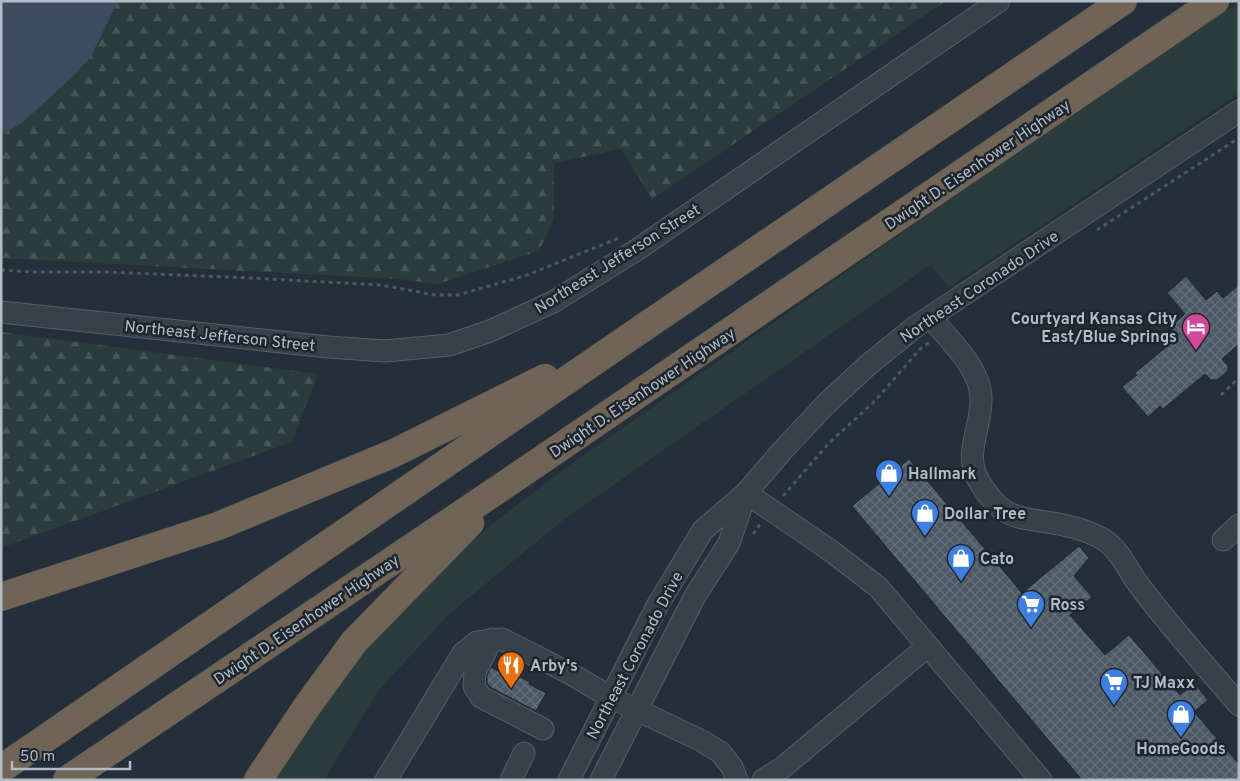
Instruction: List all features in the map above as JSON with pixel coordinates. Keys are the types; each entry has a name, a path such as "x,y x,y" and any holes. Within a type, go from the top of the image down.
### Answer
{"highway":[{"path":"1,769 1123,1"},
{"name":"Dwight D. Eisenhower Highway","path":"67,780 509,482 1215,1"},
{"path":"1,597 218,526 392,454 634,334"},
{"path":"258,780 308,705 354,642 509,482"}],"street":[{"name":"Northeast Jefferson Street","path":"1,312 385,351 449,345 490,332 553,302 638,249 999,1"},
{"name":"Northeast Coronado Drive","path":"569,780 657,606 703,530 746,492 782,450 827,403 868,366 930,317 1239,111"},
{"path":"930,317 974,373 981,397 971,449 973,466 979,482 1001,508 1013,515 1067,526 1101,538 1118,553 1141,588 1239,705"},
{"name":"Northeast Coronado Drive","path":"600,780 695,596 729,543 746,492"},
{"path":"746,492 870,579 1041,780"},
{"path":"1223,540 1239,525"},
{"path":"492,639 475,672 474,686 482,697 543,729"},
{"path":"386,780 463,653 477,642 502,639 571,674 610,698 720,752 732,766 737,780"},
{"path":"763,780 784,774 928,646"},
{"path":"511,780 524,753"}],"path":[{"path":"1156,192 1239,138"},
{"path":"1,270 106,272 381,285 435,295 458,295 527,275 621,237"},
{"path":"780,500 829,443 875,400 920,349"},
{"path":"1221,395 1239,378"}],"green space":[{"path":"118,1 946,1 652,199 621,149 554,163 554,219 539,251 437,284 400,279 1,258 1,135 22,123 89,58"},
{"path":"1239,2 1239,93 949,287 930,265 563,520 448,615 378,691 324,780 271,780 371,641 420,588 497,520 571,464 991,171"},
{"path":"1,332 318,374 292,442 1,548"}],"water":[{"path":"1,1 118,1 90,58 22,123 1,135"}],"building":[{"name":"Courtyard Kansas City East/Blue Springs","path":"1186,276 1206,300 1217,291 1223,298 1239,285 1239,344 1222,359 1228,366 1228,371 1217,380 1211,380 1205,374 1163,409 1160,406 1148,417 1122,387 1137,375 1135,373 1178,337 1170,327 1185,314 1167,293"},
{"path":"909,459 1022,593 1079,546 1089,558 1074,576 1092,597 1070,615 1105,655 1129,635 1180,695 1194,683 1208,700 1194,712 1239,764 1239,780 1082,780 852,506"},
{"name":"Arby's","path":"491,667 498,671 500,667 530,682 529,684 546,693 536,711 490,687 487,683 487,675"}],"place":[{"name":"Courtyard Kansas City East/Blue Springs","path":"1196,351"},
{"name":"Hallmark","path":"889,497"},
{"name":"Dollar Tree","path":"925,537"},
{"name":"Cato","path":"961,582"},
{"name":"Ross","path":"1031,628"},
{"name":"Arby's","path":"511,689"},
{"name":"TJ Maxx","path":"1114,706"},
{"name":"HomeGoods","path":"1181,738"}]}
